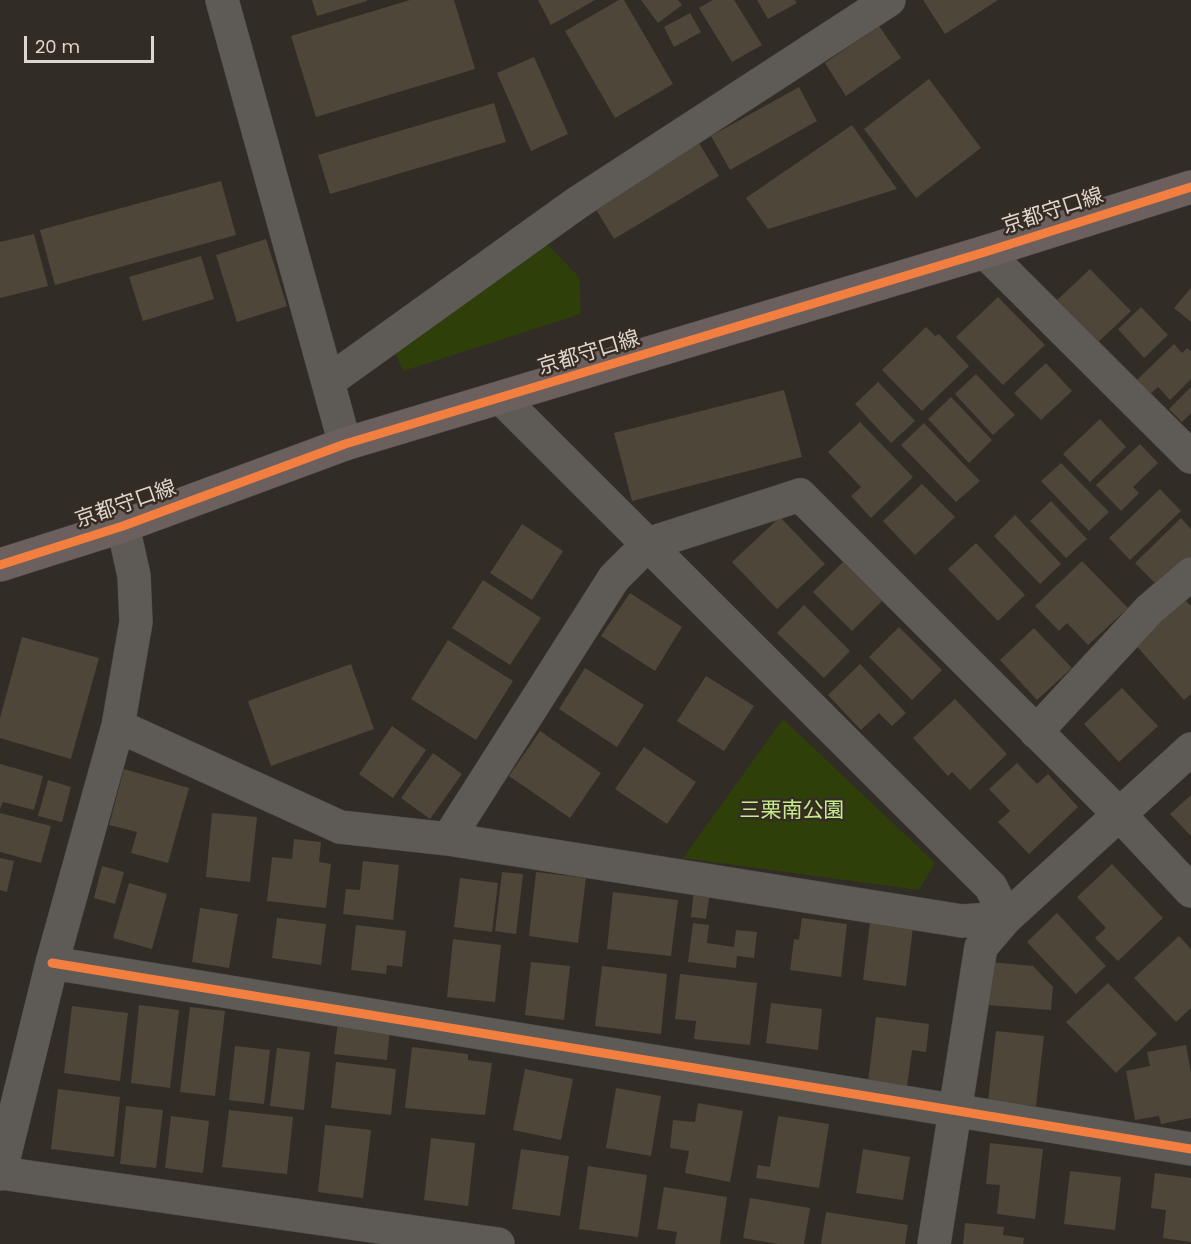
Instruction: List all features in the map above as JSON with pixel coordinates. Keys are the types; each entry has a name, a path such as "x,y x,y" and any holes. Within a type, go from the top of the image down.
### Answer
{"main road":[{"name":"京都守口線","path":"0,566 123,526 345,444 502,399 1191,187"}],"street":[{"path":"222,0 345,444"},
{"path":"329,381 577,203 889,0"},
{"path":"985,252 1191,457"},
{"path":"502,399 991,886 1006,918"},
{"path":"448,839 614,578 648,544 800,495 1119,814 1191,891"},
{"path":"123,526 134,576 136,622 118,726 52,963 0,1174 498,1244"},
{"path":"1036,732 1149,610 1191,574"},
{"path":"118,726 340,826 448,839 962,921 1006,918"},
{"path":"934,1244 981,947 1006,918 1191,748"},
{"path":"52,963 1191,1149"}],"green space":[{"path":"542,239 579,277 581,314 403,371 395,353"},
{"name":"三栗南公園","path":"783,719 935,863 919,890 683,858"}],"building":[{"path":"312,0 367,0 367,1 317,16"},
{"path":"410,0 454,0 475,69 316,117 291,36"},
{"path":"538,0 595,0 551,25"},
{"path":"619,0 624,0 673,84 615,118 565,31"},
{"path":"641,0 678,0 682,5 658,23"},
{"path":"713,0 734,0 762,45 732,62 699,8"},
{"path":"757,0 795,0 797,3 768,19"},
{"path":"923,0 998,0 945,34"},
{"path":"690,13 701,32 674,47 664,27"},
{"path":"879,26 901,58 846,96 825,63"},
{"path":"534,57 568,134 531,151 497,73"},
{"path":"929,79 981,148 916,198 864,129"},
{"path":"799,87 817,121 730,170 711,136"},
{"path":"494,103 506,142 330,194 318,155"},
{"path":"852,125 897,189 768,229 746,198"},
{"path":"697,140 719,176 614,239 592,203"},
{"path":"221,181 236,235 55,285 40,230"},
{"path":"34,234 48,286 0,298 0,242"},
{"path":"266,239 287,306 237,322 216,255"},
{"path":"201,256 214,299 143,321 129,277"},
{"path":"1090,269 1131,311 1095,345 1055,302"},
{"path":"1191,288 1191,322 1174,308"},
{"path":"998,297 1045,345 1003,385 956,337"},
{"path":"1141,307 1168,335 1144,358 1118,329"},
{"path":"926,327 935,336 939,334 969,366 922,411 882,370"},
{"path":"1174,344 1182,353 1187,348 1191,351 1191,379 1170,400 1158,387 1149,395 1136,381"},
{"path":"1046,363 1072,391 1041,420 1014,393"},
{"path":"976,374 1015,415 993,435 955,394"},
{"path":"878,382 915,421 891,443 855,404"},
{"path":"1191,387 1191,413 1182,422 1169,409"},
{"path":"784,390 802,457 632,501 614,433"},
{"path":"951,397 992,440 969,463 928,419"},
{"path":"1100,419 1126,447 1090,482 1063,454"},
{"path":"860,422 913,477 871,518 851,496 861,487 828,452"},
{"path":"924,423 980,481 956,502 901,445"},
{"path":"1140,444 1158,463 1133,487 1139,493 1121,511 1096,485"},
{"path":"1061,463 1109,512 1089,531 1041,481"},
{"path":"922,484 955,517 915,555 883,521"},
{"path":"1160,489 1181,511 1130,560 1109,538"},
{"path":"1051,501 1087,539 1066,558 1030,521"},
{"path":"1015,515 1061,564 1040,584 994,536"},
{"path":"780,517 825,564 777,609 732,562"},
{"path":"1181,518 1191,529 1191,557 1159,587 1135,563"},
{"path":"522,524 563,551 532,600 490,573"},
{"path":"976,543 1025,595 998,621 948,569"},
{"path":"1082,561 1128,608 1088,645 1067,623 1059,631 1035,606"},
{"path":"843,562 882,601 852,631 813,592"},
{"path":"483,580 541,618 510,665 452,628"},
{"path":"630,593 682,627 655,671 601,636"},
{"path":"1184,599 1191,606 1191,694 1184,700 1134,643"},
{"path":"804,605 850,651 824,678 777,633"},
{"path":"899,627 942,670 912,700 869,657"},
{"path":"1034,628 1072,668 1037,700 1000,660"},
{"path":"22,637 99,658 71,759 0,738 0,718"},
{"path":"448,640 513,681 476,740 411,699"},
{"path":"351,664 374,729 271,766 248,701"},
{"path":"860,664 906,713 892,726 879,713 861,730 828,695"},
{"path":"585,668 644,705 617,747 559,709"},
{"path":"706,676 754,706 724,751 677,721"},
{"path":"1122,688 1158,726 1119,762 1084,724"},
{"path":"955,699 1007,754 970,790 952,772 948,776 913,738"},
{"path":"392,726 426,750 393,798 359,774"},
{"path":"540,731 601,773 570,818 509,776"},
{"path":"644,747 696,782 667,824 615,789"},
{"path":"433,753 462,774 430,819 401,798"},
{"path":"1017,763 1037,784 1048,774 1078,807 1029,854 998,822 1010,811 989,789"},
{"path":"0,764 43,776 34,810 3,802 0,809"},
{"path":"124,769 189,788 168,863 131,853 137,832 109,825"},
{"path":"48,780 71,787 62,822 38,816"},
{"path":"1191,795 1191,836 1170,814"},
{"path":"0,813 51,826 41,863 0,852"},
{"path":"212,813 257,817 250,882 206,877"},
{"path":"294,839 321,842 319,862 331,864 326,908 267,901 272,857 292,859"},
{"path":"0,858 14,861 7,892 0,890"},
{"path":"363,861 399,865 393,920 343,914 346,889 360,890"},
{"path":"1112,864 1163,918 1118,961 1095,938 1106,928 1077,897"},
{"path":"102,866 124,872 115,904 94,898"},
{"path":"502,872 523,874 516,934 495,931"},
{"path":"536,872 586,878 578,943 529,936"},
{"path":"460,878 498,883 492,932 454,927"},
{"path":"129,883 167,894 152,949 113,938"},
{"path":"694,889 710,891 706,919 691,917"},
{"path":"613,892 678,900 671,956 607,949"},
{"path":"200,908 238,914 229,968 192,962"},
{"path":"1057,913 1106,966 1076,994 1027,942"},
{"path":"277,918 326,924 321,965 272,958"},
{"path":"802,918 847,924 841,977 790,970 794,939 799,940"},
{"path":"870,922 913,927 906,986 863,980"},
{"path":"693,923 709,925 707,943 734,947 736,930 757,932 754,958 737,956 736,968 688,962"},
{"path":"356,925 406,931 402,967 387,965 386,974 351,970"},
{"path":"1179,936 1191,949 1191,1008 1176,1022 1134,978"},
{"path":"453,939 501,945 495,1002 447,997"},
{"path":"531,962 570,966 564,1020 525,1015"},
{"path":"990,962 1033,966 1053,987 1051,1010 987,1005"},
{"path":"602,966 667,974 661,1034 595,1026"},
{"path":"680,974 757,983 750,1045 694,1039 696,1021 675,1019"},
{"path":"1108,983 1157,1034 1116,1073 1066,1022"},
{"path":"771,1003 822,1009 818,1050 766,1043"},
{"path":"139,1005 179,1010 170,1088 131,1083"},
{"path":"72,1006 128,1013 120,1081 64,1073"},
{"path":"190,1007 225,1011 215,1096 180,1092"},
{"path":"876,1017 929,1024 926,1052 912,1050 907,1087 868,1082"},
{"path":"338,1022 390,1028 387,1060 334,1054"},
{"path":"996,1031 1044,1036 1036,1106 988,1101"},
{"path":"1186,1045 1191,1073 1191,1118 1161,1124 1159,1116 1135,1120 1126,1071 1150,1066 1147,1052"},
{"path":"235,1046 270,1050 264,1104 229,1100"},
{"path":"412,1047 468,1054 468,1060 492,1063 485,1115 405,1108"},
{"path":"277,1048 310,1052 304,1110 270,1106"},
{"path":"336,1062 396,1069 391,1115 331,1108"},
{"path":"525,1069 573,1079 561,1140 513,1130"},
{"path":"616,1088 661,1096 651,1156 606,1148"},
{"path":"58,1089 120,1097 114,1157 51,1149"},
{"path":"698,1103 743,1111 730,1182 685,1173 689,1151 670,1148 673,1120 695,1122"},
{"path":"126,1106 163,1110 156,1168 120,1164"},
{"path":"229,1110 293,1117 287,1174 222,1167"},
{"path":"171,1116 209,1121 203,1173 165,1168"},
{"path":"778,1116 829,1124 819,1188 756,1178 758,1165 770,1167"},
{"path":"325,1125 371,1130 363,1198 318,1192"},
{"path":"431,1138 475,1143 468,1206 424,1200"},
{"path":"990,1143 1043,1149 1035,1219 997,1214 1000,1185 986,1184"},
{"path":"521,1149 569,1156 560,1216 512,1209"},
{"path":"863,1149 910,1157 903,1200 856,1193"},
{"path":"588,1166 647,1175 638,1237 579,1229"},
{"path":"1070,1171 1121,1177 1115,1230 1064,1224"},
{"path":"1155,1173 1191,1178 1191,1242 1163,1238 1166,1210 1151,1208"},
{"path":"664,1187 727,1197 720,1244 675,1244 677,1232 657,1229"},
{"path":"750,1198 810,1208 804,1244 778,1244 743,1238"},
{"path":"826,1212 908,1225 905,1244 821,1244"},
{"path":"965,1223 1004,1227 1003,1235 1024,1238 1023,1244 963,1244"}],"cycle path":[{"path":"0,565 123,526 345,444 985,252 1191,187"},
{"path":"52,963 1191,1149"}]}
